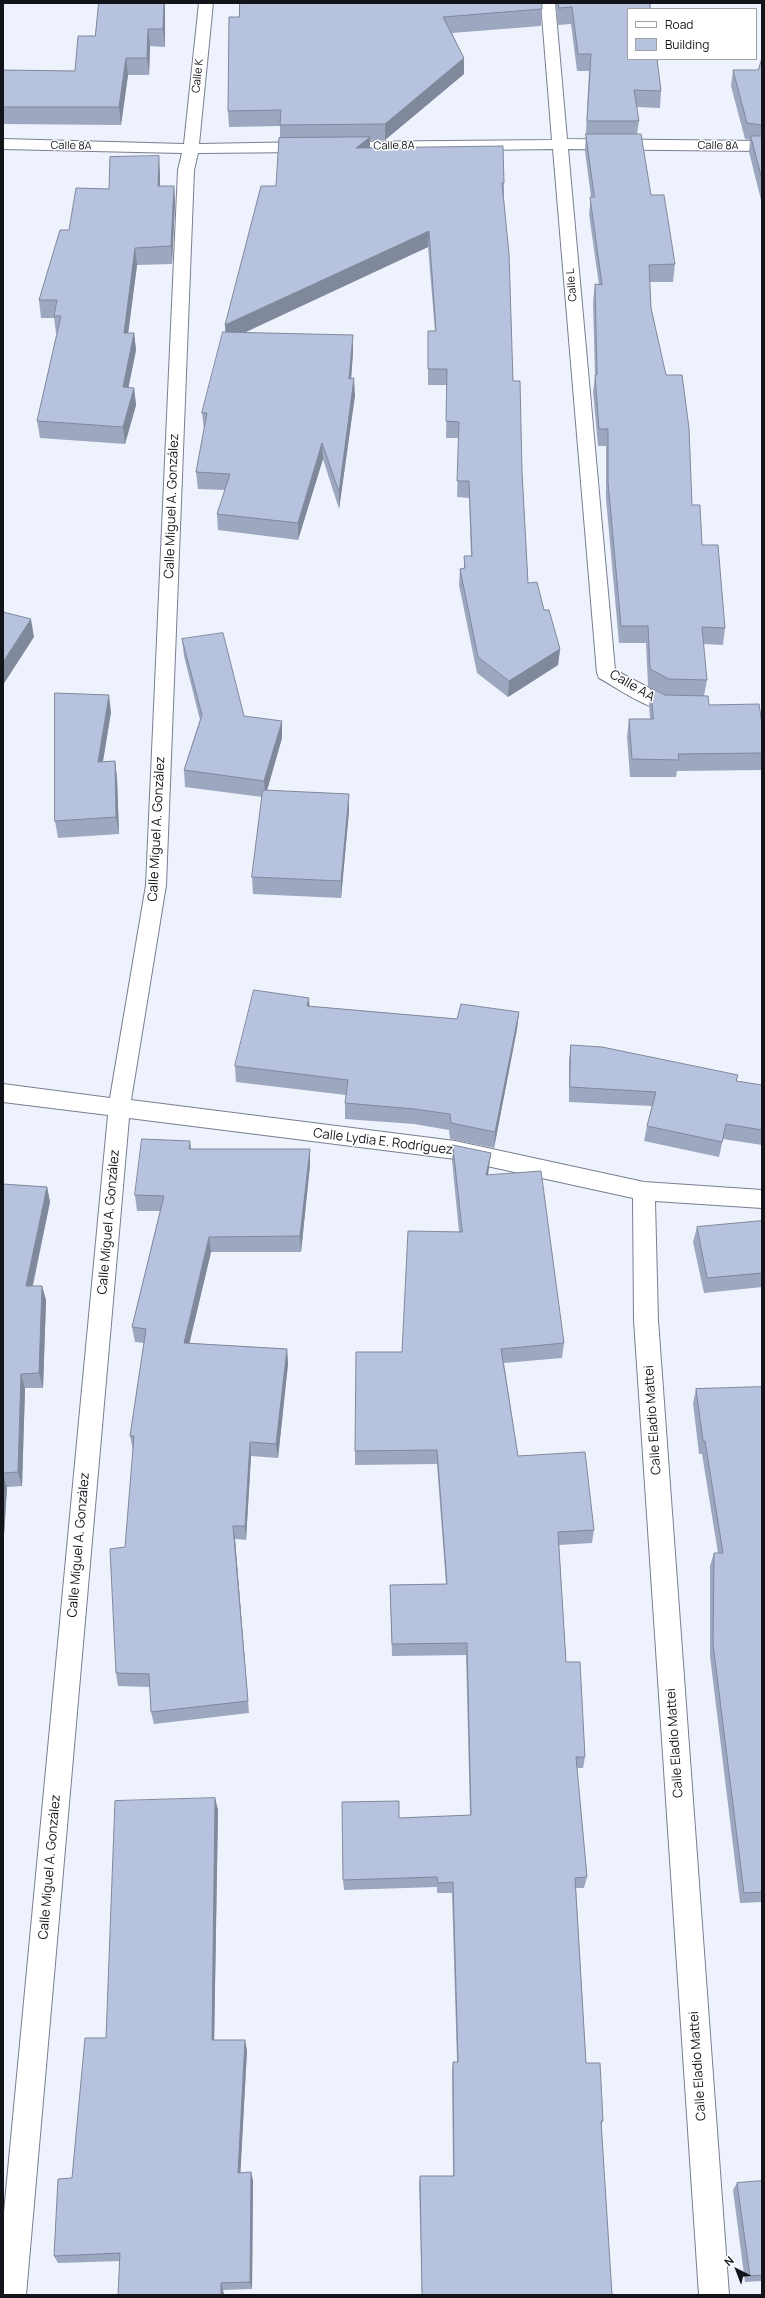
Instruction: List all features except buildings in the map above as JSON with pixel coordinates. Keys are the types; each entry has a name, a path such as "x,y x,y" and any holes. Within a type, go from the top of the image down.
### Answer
{"street":[{"name":"Calle K","path":"190,149 206,3"},
{"name":"Calle L","path":"548,3 559,144 597,567"},
{"name":"Calle 8A","path":"3,144 190,149 559,144 762,146"},
{"name":"Calle Miguel A. González","path":"11,2295 119,1110 156,885 186,170 190,149"},
{"name":"Calle AA","path":"597,567 606,673 663,704 693,705"},
{"name":"Calle Lydia E. Rodríguez","path":"3,1094 119,1110 455,1150 644,1191 762,1199"},
{"name":"Calle Eladio Mattei","path":"644,1191 646,1328 714,2295"}]}
